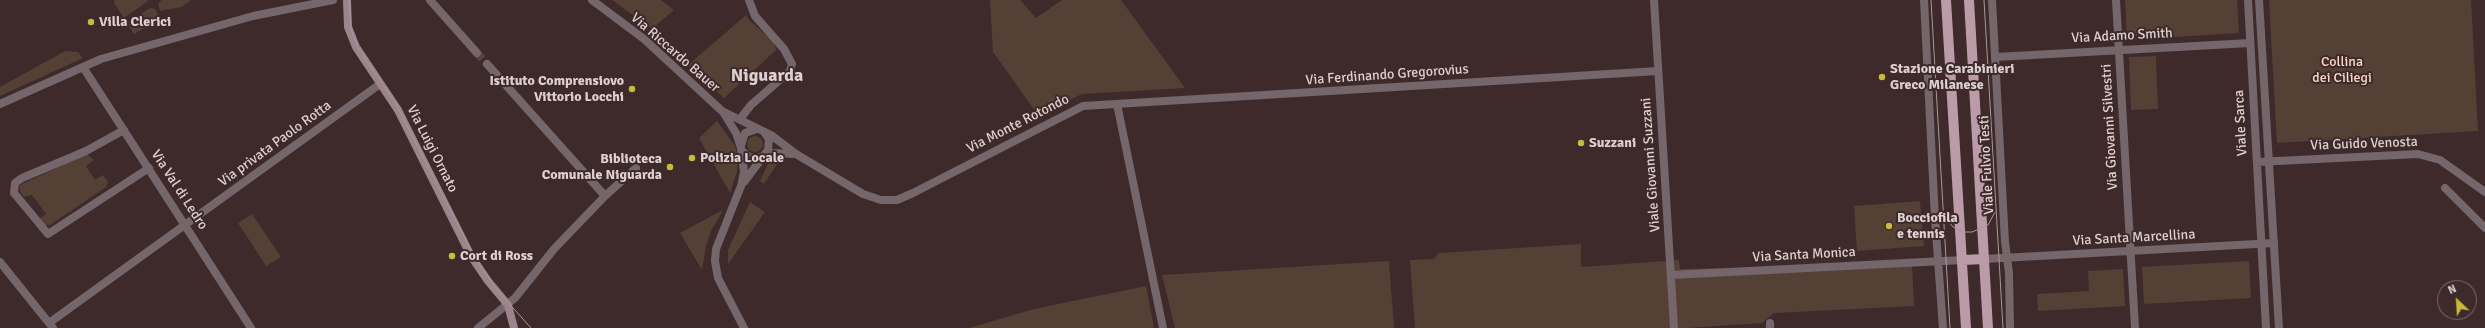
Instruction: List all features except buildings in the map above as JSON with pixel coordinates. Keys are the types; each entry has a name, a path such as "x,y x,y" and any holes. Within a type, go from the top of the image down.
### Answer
{"main road":[{"name":"Via Luigi Ornato","path":"347,0 348,27 353,41 398,110 471,256 488,281 508,305"},
{"path":"1946,0 1966,328"},
{"name":"Viale Fulvio Testi","path":"1969,0 1988,328"},
{"path":"1963,260 1984,259"},
{"path":"508,305 514,328"}],"street":[{"path":"0,104 93,63 253,16 333,0"},
{"path":"430,0 477,53"},
{"name":"Via Riccardo Bauer","path":"592,0 644,38 722,111"},
{"path":"740,120 751,105 792,67 792,61 784,49 755,16 749,0"},
{"name":"Viale Giovanni Suzzani","path":"1654,0 1674,328"},
{"path":"1924,0 1943,328"},
{"name":"Viale Fulvio Testi","path":"1992,0 2010,328"},
{"name":"Via Giovanni Silvestri","path":"2116,0 2135,328"},
{"name":"Viale Sarca","path":"2248,0 2266,328"},
{"name":"Viale Sarca","path":"2259,0 2279,328"},
{"name":"Via Adamo Smith","path":"1996,57 2250,42"},
{"path":"487,64 605,196"},
{"name":"Via Val di Ledro","path":"83,67 252,328"},
{"name":"Via Ferdinando Gregorovius","path":"1117,104 1658,71"},
{"name":"Via privata Paolo Rotta","path":"51,326 185,224 380,84"},
{"path":"1117,104 1163,328"},
{"name":"Via Monte Rotondo","path":"722,111 761,131 796,154 868,196 882,200 897,200 1077,108 1117,104"},
{"path":"722,111 736,132 741,147 744,172 741,186 716,249 715,261 718,278 744,328"},
{"path":"741,147 745,133 752,129 761,131 767,135 770,143 768,150 741,186"},
{"path":"124,130 86,151 22,178 15,183 14,193 48,234 149,168"},
{"name":"Via Monte Rotondo","path":"741,147 750,157 763,156 771,153 796,154"},
{"name":"Via Guido Venosta","path":"2256,162 2418,154 2440,160 2485,192"},
{"path":"478,328 508,305 554,249 605,196 636,168"},
{"path":"2446,188 2485,228"},
{"path":"2261,244 2274,243"},
{"name":"Via Santa Marcellina","path":"1984,259 2261,244"},
{"name":"Via Santa Monica","path":"1671,275 1963,260"},
{"path":"0,262 51,326"}],"green space":[{"path":"115,0 148,1 124,18 114,3"},
{"path":"162,0 190,1 181,7 160,11 158,3"},
{"path":"612,0 661,0 674,10 652,29"},
{"path":"990,0 1020,0 1036,18 1062,0 1121,0 1185,88 1082,94 1038,115 993,52"},
{"path":"2125,0 2237,0 2239,33 2127,40"},
{"name":"Collina dei Ciliegi","path":"2269,0 2471,0 2478,131 2277,143"},
{"path":"150,8 155,9 158,14 153,18 151,25 134,34 127,23"},
{"path":"746,15 750,21 774,42 776,50 724,98 688,65"},
{"path":"65,51 78,52 83,58 0,96 0,87"},
{"path":"2156,56 2158,109 2131,110 2129,57"},
{"path":"717,121 735,146 738,158 737,172 730,193 699,138"},
{"path":"755,136 761,138 763,144 761,150 755,152 749,150 747,144 749,138"},
{"path":"87,154 94,160 86,166 95,180 103,175 108,182 106,187 50,225 45,225 40,218 46,214 32,195 24,197 20,192 20,185"},
{"path":"781,158 764,184 760,181 768,164"},
{"name":"Bocciofila e tennis","path":"1920,201 1924,246 1857,251 1854,206"},
{"path":"750,202 765,212 728,264 728,250"},
{"path":"723,210 711,231 706,246 702,270 680,233"},
{"path":"252,214 281,257 266,266 238,223"},
{"path":"1581,244 1581,267 1679,260 1680,269 1912,264 1914,306 1774,313 1762,323 1688,328 1415,328 1410,260 1434,259 1439,253"},
{"path":"1389,261 1394,328 1175,328 1162,275"},
{"path":"2249,261 2251,298 2144,304 2142,267"},
{"path":"2123,269 2125,306 2038,311 2037,294 2089,291 2088,271"},
{"path":"1146,286 1154,328 969,328 1034,309"}],"tunnel":[{"path":"477,53 487,64"}],"tram line":[{"path":"349,0 351,29 358,48 396,104 475,258 497,290 531,328"},
{"path":"1931,0 1950,328"},
{"path":"1984,0 2003,328"},
{"path":"1944,215 1953,227 1963,232 1972,232 1988,225 1995,212"}],"place":[{"name":"Villa Clerici","path":"91,22"},
{"name":"Stazione Carabinieri Greco Milanese","path":"1882,77"},
{"name":"Istituto Comprensiovo Vittorio Locchi","path":"632,89"},
{"name":"Suzzani","path":"1581,143"},
{"name":"Polizia Locale","path":"692,158"},
{"name":"Biblioteca Comunale Niguarda","path":"670,167"},
{"name":"Bocciofila e tennis","path":"1889,226"},
{"name":"Cort di Ross","path":"452,256"}],"district":[{"name":"Niguarda","path":"767,76"}]}
